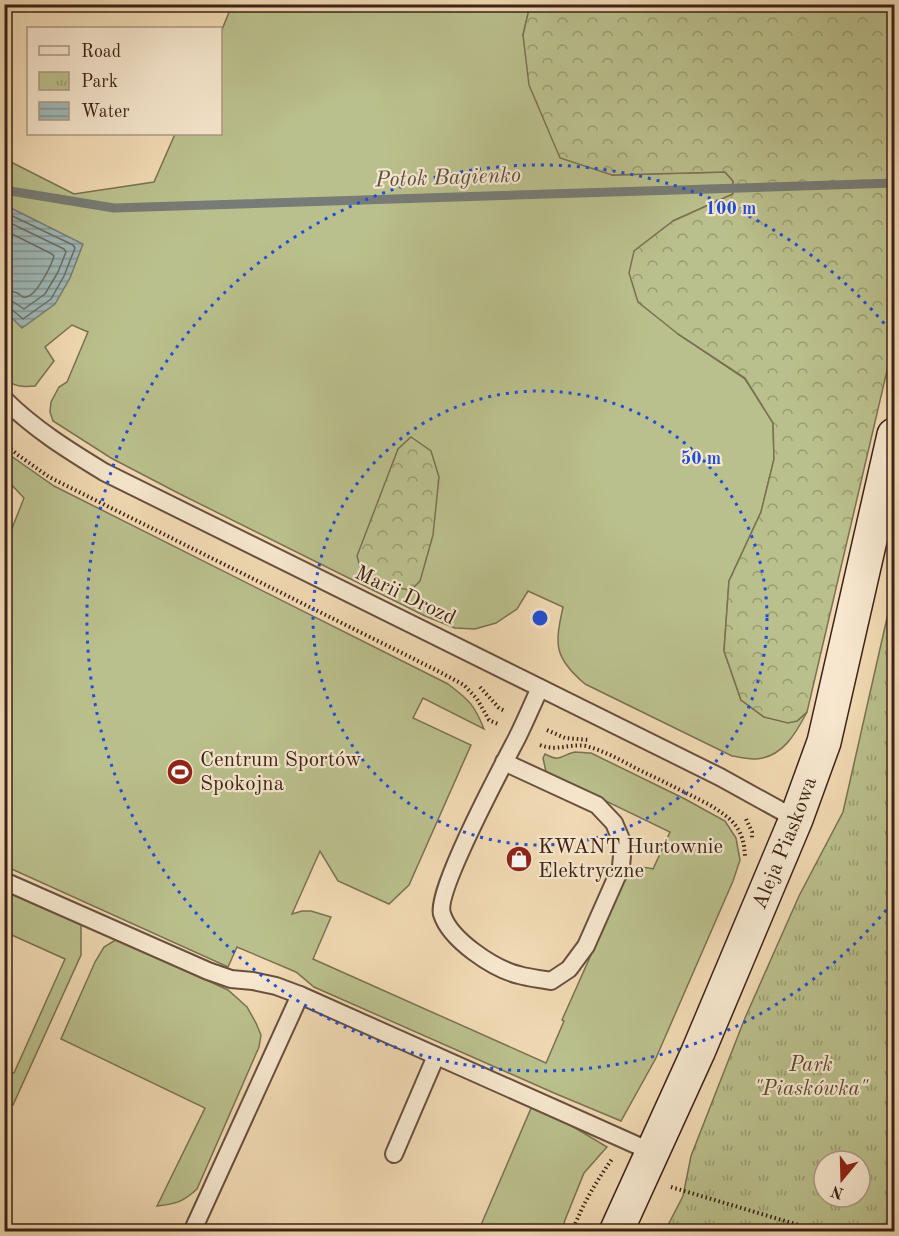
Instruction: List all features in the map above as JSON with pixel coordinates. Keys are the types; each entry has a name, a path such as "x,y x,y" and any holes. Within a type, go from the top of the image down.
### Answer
{"street":[{"name":"Aleja Piaskowa","path":"616,1232 698,1052 796,819 824,742 894,435"}],"lane":[{"name":"Marii Drozd","path":"4,399 53,441 104,472 720,777 796,819"},
{"path":"504,762 597,805 614,823 623,844 621,867 586,946 569,969 551,981 518,975 482,958 451,932 441,913 445,890 488,793 540,688"},
{"path":"4,881 208,971 231,979 276,986 300,995 652,1152"},
{"path":"192,1232 300,995"},
{"path":"394,1154 436,1056"}],"path":[{"path":"4,443 49,477 464,685 477,699 489,720 518,735 548,748 584,746 606,753 708,804 734,822 743,837 744,864"},
{"path":"565,738 598,740"},
{"path":"741,813 752,832 753,844"},
{"path":"663,1185 822,1232"}],"green space":[{"path":"232,5 530,5 523,35 612,175 725,172 733,181 733,194 673,221 678,334 745,379 773,423 774,459 761,512 729,581 724,651 741,700 764,717 797,721 807,712 793,736 781,749 774,754 756,759 732,756 585,684 567,666 559,649 563,607 528,591 517,609 496,623 475,629 455,628 425,616 111,458 53,421 50,412 51,402 59,387 67,382 88,332 72,325 45,347 54,361 35,386 18,386 5,378 5,159 74,194 154,182 175,135 222,135 222,30"},
{"path":"530,5 894,5 894,341 807,712 797,721 788,723 764,717 741,700 724,651 729,581 761,512 774,459 773,423 745,378 678,334 638,302 629,273 634,251 673,221 733,194 733,181 725,172 612,175 560,158 529,85 523,35"},
{"path":"411,437 431,451 439,477 433,535 420,581 411,590 391,587 361,571 357,556 398,449"},
{"name":"Centrum Sportów Spokojna","path":"4,451 54,486 448,684 474,708 484,729 423,698 413,718 471,745 409,885 389,904 338,881 320,851 292,914 311,911 331,917 313,959 546,1063 564,1021 562,1020 623,883 639,868 653,869 670,832 546,772 543,758 545,754 558,758 575,752 591,753 725,821 736,838 740,860 733,881 656,1058 621,1121 314,987 296,972 237,947 228,967 5,866 5,546 24,498 5,478"},
{"name":"Park \"Piaskówka\"","path":"894,587 894,1231 665,1231 683,1196 691,1156 745,1018 799,896 843,812"},
{"path":"5,889 81,923 81,955 13,1105 5,1101 4,1072 14,1073 65,959 5,932"},
{"path":"117,939 228,990 247,1007 261,1035 259,1047 197,1189 179,1202 157,1206 205,1108 61,1039 95,962 104,947"},
{"path":"532,1106 547,1111 607,1147 584,1173 562,1231 478,1232"}],"water":[{"path":"5,205 83,244 70,278 55,304 22,328 5,311"}],"waterway":[{"name":"Potok Bagienko","path":"4,190 114,208 894,183"}],"place":[{"name":"Centrum Sportów Spokojna","path":"180,772"},
{"name":"KWANT Hurtownie Elektryczne","path":"519,859"}]}
